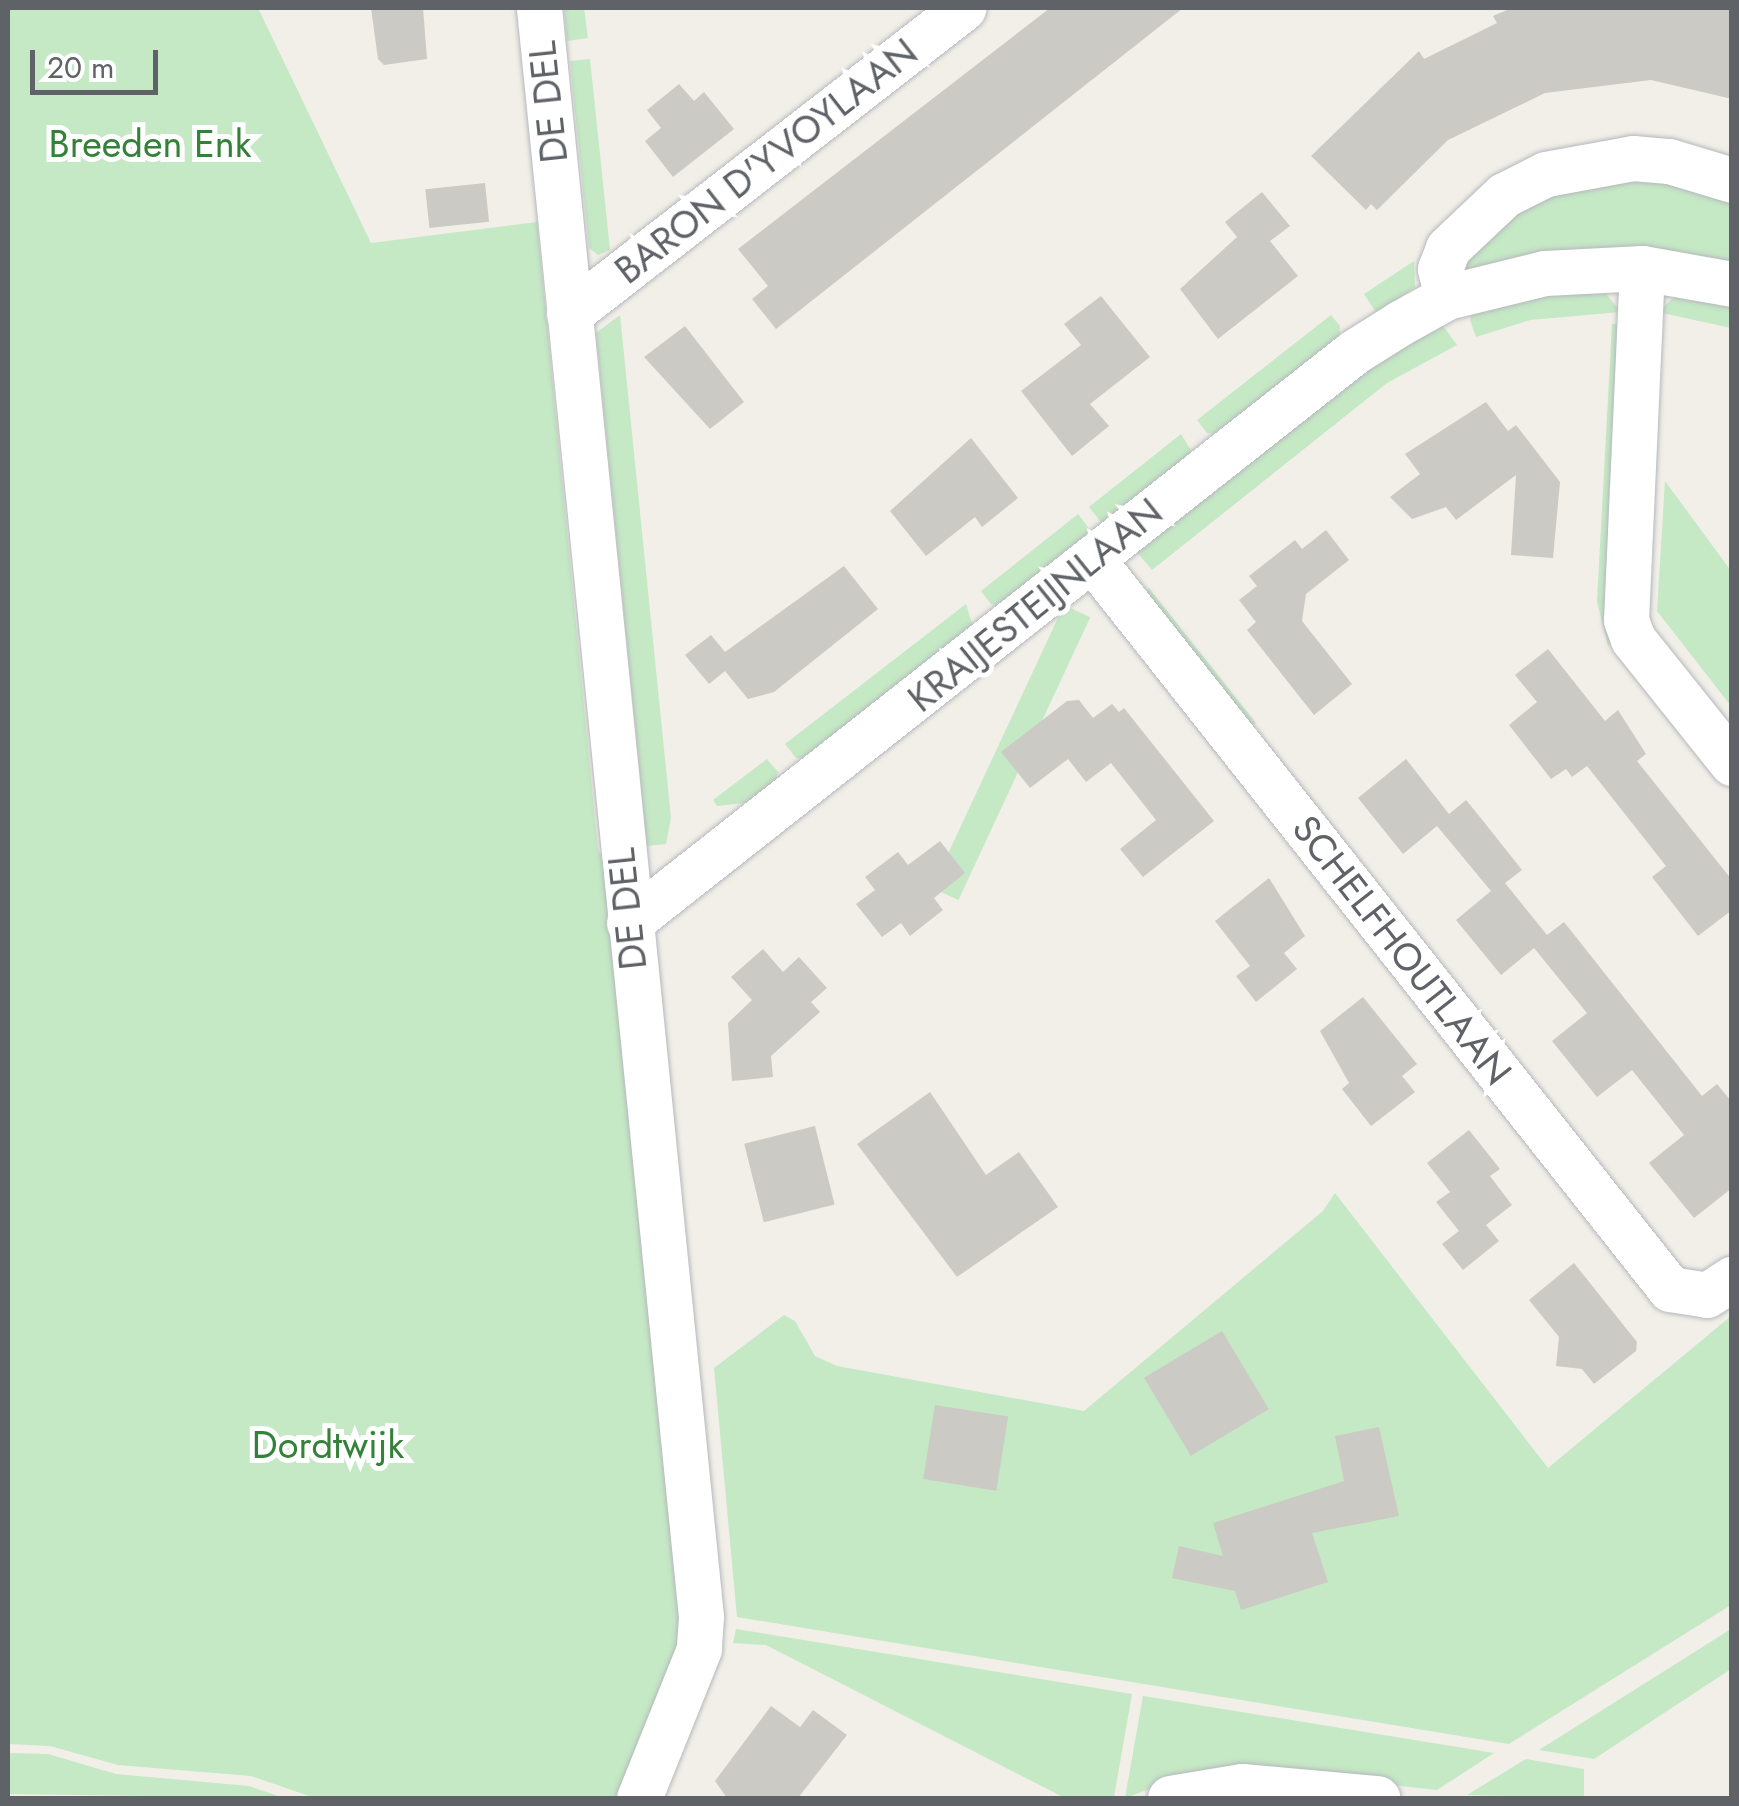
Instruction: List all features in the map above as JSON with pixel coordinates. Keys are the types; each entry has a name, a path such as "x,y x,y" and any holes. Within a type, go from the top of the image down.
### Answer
{"street":[{"name":"DE DEL","path":"539,8 628,922 702,1617 699,1649 639,1798"},
{"name":"BARON D'YVOYLAAN","path":"569,314 963,8"},
{"path":"1447,298 1440,269 1448,248 1504,195 1546,174 1632,158 1687,164 1732,180"},
{"path":"1642,268 1626,620 1632,639 1732,763"},
{"name":"KRAIJESTEIJNLAAN","path":"628,922 1354,352 1447,298 1545,273 1642,268 1732,284"},
{"name":"SCHELFHOUTLAAN","path":"1092,558 1670,1289 1707,1295 1732,1279"},
{"path":"1170,1798 1242,1786 1378,1798"}],"green space":[{"name":"Dordtwijk","path":"8,8 258,8 371,243 537,222 598,850 609,867 684,1632 622,1798 315,1798 251,1776 118,1765 50,1746 8,1744"},
{"path":"564,8 584,8 588,38 567,41"},
{"path":"590,59 610,250 598,255 589,248 570,61"},
{"path":"1624,171 1731,193 1731,264 1465,270 1458,264 1516,205"},
{"path":"1414,261 1415,287 1377,314 1364,294"},
{"path":"1602,289 1621,312 1530,320 1476,337 1470,320 1473,310 1499,301"},
{"path":"1676,295 1731,301 1731,328 1658,312"},
{"path":"620,315 671,818 666,844 647,846 596,333"},
{"path":"1331,315 1340,326 1339,340 1219,434 1207,433 1197,420"},
{"path":"1441,323 1457,345 1387,383 1152,570 1136,551 1371,362"},
{"path":"1612,324 1622,324 1615,638 1608,646 1597,601"},
{"path":"1181,434 1192,452 1104,526 1089,507"},
{"path":"1665,481 1731,571 1731,706 1657,611"},
{"path":"1078,514 1094,535 1002,607 991,604 981,591"},
{"path":"1149,588 1256,723 1251,727 1141,593"},
{"path":"966,604 974,630 810,759 796,758 785,744"},
{"path":"1064,605 1090,617 958,900 932,888"},
{"path":"767,759 778,772 774,788 753,802 717,806 713,800"},
{"path":"1335,1193 1548,1468 1731,1316 1731,1605 1509,1744 737,1617 714,1368 784,1315 795,1321 815,1356 837,1366 1084,1411 1323,1211"},
{"path":"736,1629 1132,1694 1114,1797 1065,1798 766,1645 733,1643"},
{"path":"1731,1629 1731,1669 1594,1759 1539,1750"},
{"path":"1143,1696 1494,1753 1437,1790 1294,1774 1177,1779 1125,1798"},
{"path":"8,1753 48,1754 116,1774 249,1786 284,1798 8,1794"},
{"path":"1526,1759 1584,1769 1584,1798 1467,1795"}],"building":[{"path":"371,8 423,8 427,59 384,65 378,59"},
{"path":"1050,8 1183,8 776,329 752,299 768,286 738,249"},
{"path":"1512,8 1732,8 1732,99 1651,80 1545,93 1448,140 1377,210 1371,204 1366,210 1311,156 1419,51 1424,59 1497,23 1493,16"},
{"path":"679,84 694,101 704,92 734,129 673,177 645,141 661,128 647,110"},
{"path":"485,183 489,222 429,228 425,189"},
{"path":"1262,192 1290,226 1270,241 1298,276 1218,339 1180,289 1237,237 1225,222"},
{"path":"1101,296 1150,357 1090,404 1109,426 1072,456 1021,391 1081,345 1064,324"},
{"path":"685,326 744,402 710,429 644,357"},
{"path":"1486,402 1508,431 1516,425 1560,482 1553,558 1511,555 1516,475 1456,520 1446,507 1412,519 1390,497 1420,474 1405,454"},
{"path":"971,438 1018,498 982,527 975,517 926,556 890,511"},
{"path":"1326,530 1349,560 1306,594 1302,621 1352,684 1314,715 1247,630 1256,622 1239,600 1257,586 1249,576 1295,540 1302,549"},
{"path":"844,566 878,609 774,692 748,699 725,671 709,684 685,655 711,635 725,652"},
{"path":"1548,649 1605,721 1618,710 1646,754 1637,761 1732,880 1732,910 1698,936 1652,877 1666,866 1587,766 1572,777 1566,769 1551,779 1509,725 1537,702 1515,675"},
{"path":"1079,700 1093,718 1112,704 1119,712 1124,708 1214,821 1143,877 1120,849 1156,820 1111,763 1086,782 1068,759 1030,788 1001,752 1067,701"},
{"path":"1406,759 1449,814 1466,800 1484,822 1522,870 1505,883 1547,935 1564,922 1702,1096 1717,1084 1732,1102 1732,1188 1694,1218 1649,1163 1684,1135 1632,1070 1597,1097 1552,1041 1587,1013 1534,948 1501,975 1456,920 1491,891 1437,826 1403,854 1358,798"},
{"path":"940,841 965,873 934,898 943,910 910,936 901,923 882,937 856,904 875,890 865,877 898,852 908,865"},
{"path":"1269,878 1305,936 1284,953 1297,969 1256,1002 1236,976 1250,966 1215,921"},
{"path":"763,949 783,972 799,957 827,988 811,1002 820,1012 771,1056 773,1077 732,1081 728,1023 752,1000 731,977"},
{"path":"1363,997 1417,1064 1402,1076 1415,1092 1371,1126 1342,1089 1349,1083 1320,1031"},
{"path":"930,1092 986,1175 1019,1152 1058,1207 957,1277 857,1144"},
{"path":"815,1126 835,1205 764,1222 744,1144"},
{"path":"1469,1130 1500,1169 1490,1176 1512,1205 1486,1225 1499,1241 1463,1270 1442,1244 1459,1231 1436,1202 1450,1192 1427,1163"},
{"path":"1574,1263 1637,1342 1636,1351 1594,1384 1582,1369 1556,1366 1559,1337 1529,1300"},
{"path":"1222,1331 1269,1409 1191,1456 1144,1378"},
{"path":"935,1405 1008,1417 996,1491 923,1479"},
{"path":"1379,1427 1399,1516 1312,1533 1328,1582 1241,1610 1235,1591 1172,1578 1179,1546 1223,1556 1213,1523 1344,1481 1335,1436"},
{"path":"771,1706 800,1727 813,1710 847,1735 798,1798 727,1798 715,1781"}],"park label":[{"name":"Breeden Enk","path":"150,144"}]}
